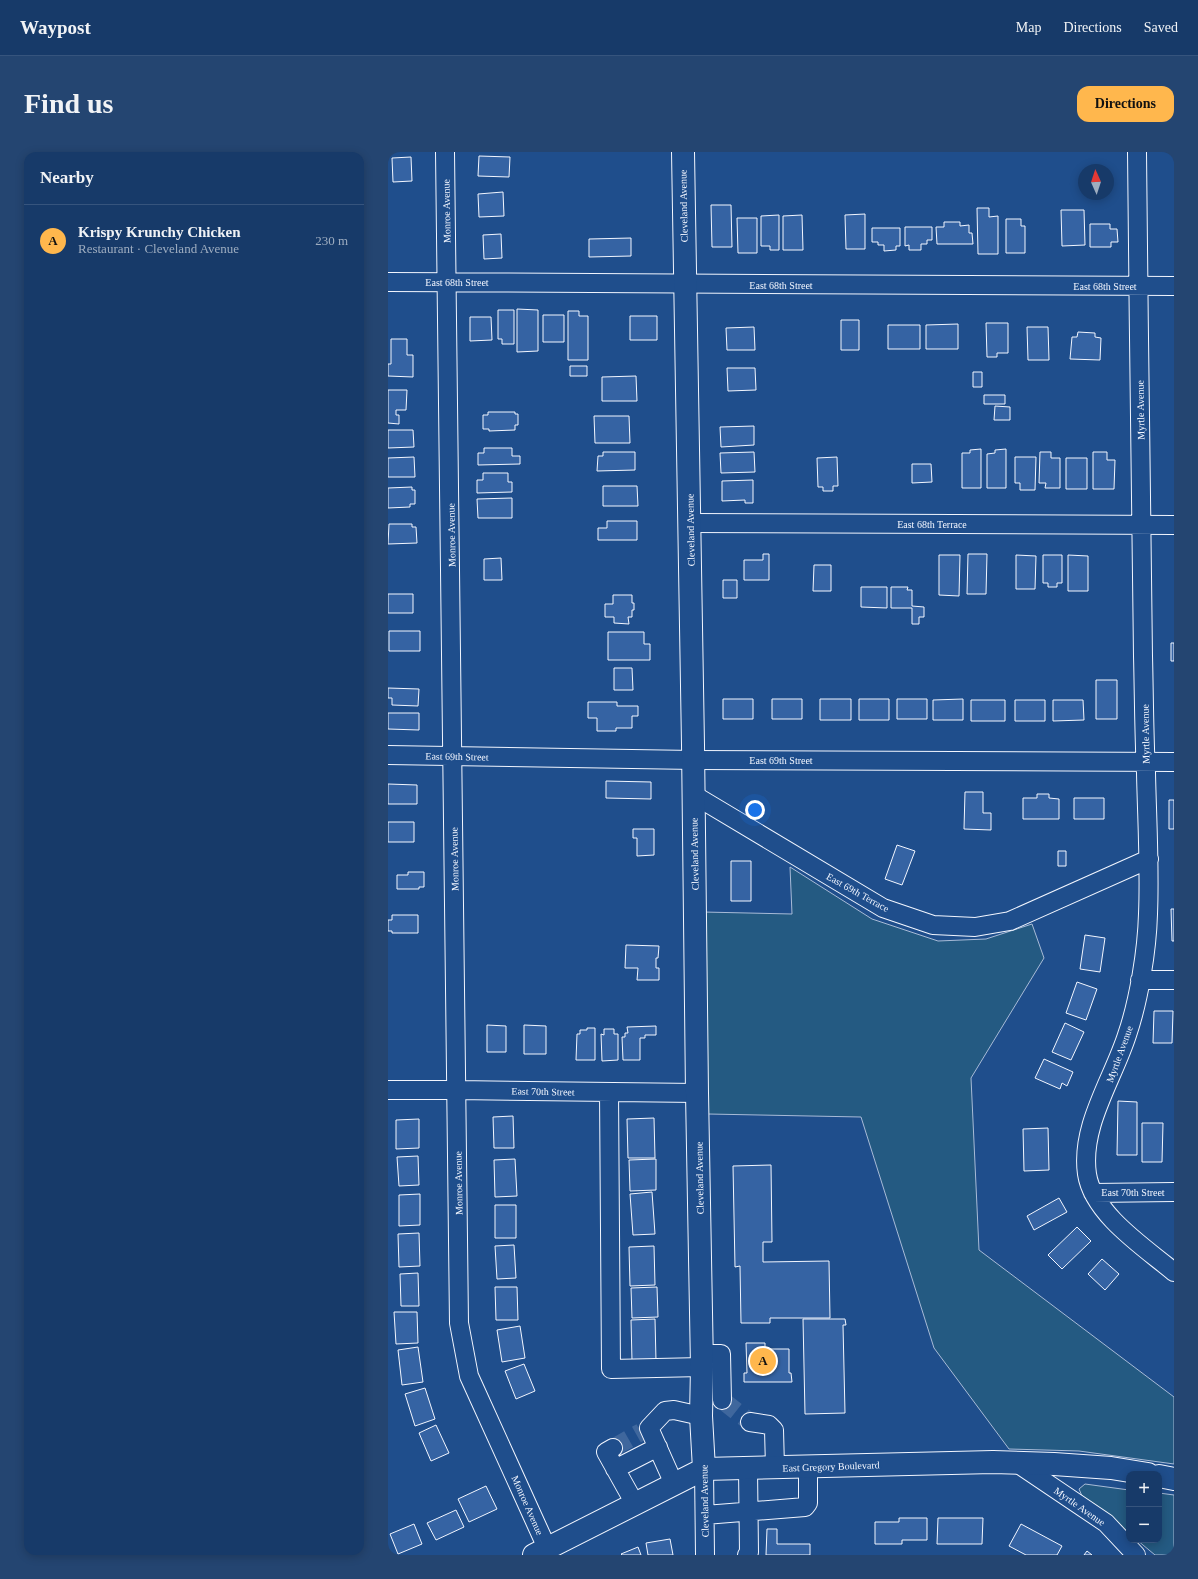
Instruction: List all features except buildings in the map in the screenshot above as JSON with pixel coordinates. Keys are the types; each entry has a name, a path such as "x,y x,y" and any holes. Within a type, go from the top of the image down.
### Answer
{"main road":[{"name":"Cleveland Avenue","path":"683,152 684,285 694,760 697,1093 702,1361 701,1416 704,1469"},
{"name":"East Gregory Boulevard","path":"541,1552 704,1469 993,1462 1120,1469 1131,1471"},
{"path":"1162,1477 1174,1479"}],"street":[{"name":"Monroe Avenue","path":"446,152 459,1323 469,1376 541,1552"},
{"name":"Myrtle Avenue","path":"1137,152 1145,762 1149,859 1148,916 1140,980 1128,1034 1087,1136 1087,1174 1093,1193 1102,1208 1114,1222 1173,1272"},
{"name":"East 68th Street","path":"388,282 684,285 1174,286"},
{"name":"East 68th Terrace","path":"690,524 1174,525"},
{"name":"East 69th Street","path":"388,755 694,760 1174,762"},
{"name":"East 69th Terrace","path":"694,795 883,908 934,925 975,927 1010,921 1149,859"},
{"path":"1140,980 1174,980"},
{"name":"East 70th Street","path":"388,1090 697,1093"},
{"path":"609,1092 611,1369 702,1361 721,1354 724,1393"},
{"name":"East 70th Street","path":"1093,1193 1174,1192"},
{"path":"674,1484 658,1447 645,1430 665,1410 674,1410 701,1416"},
{"path":"754,1417 774,1430 775,1467"},
{"path":"615,1468 658,1447"},
{"path":"613,1448 606,1452 634,1504"},
{"name":"Myrtle Avenue","path":"1018,1463 1106,1523 1136,1555"},
{"path":"705,1515 805,1507 808,1503 808,1466"},
{"name":"Cleveland Avenue","path":"704,1469 705,1555"},
{"path":"747,1555 749,1552 748,1469"}],"shaded area":[{"path":"790,867 872,919 938,941 986,939 1032,924 1044,958 971,1078 979,1250 1174,1397 1174,1464 1079,1451 1009,1449 934,1348 861,1117 708,1114 703,912 792,914"},
{"path":"1085,1484 1126,1490 1126,1531 1082,1496 1079,1489"},
{"path":"1162,1493 1174,1495 1174,1555 1155,1555 1141,1543 1162,1543"}],"tunnel":[{"path":"722,1400 750,1422"},
{"path":"613,1448 641,1432"}],"place":[{"name":"Krispy Krunchy Chicken","path":"763,1361"}]}
